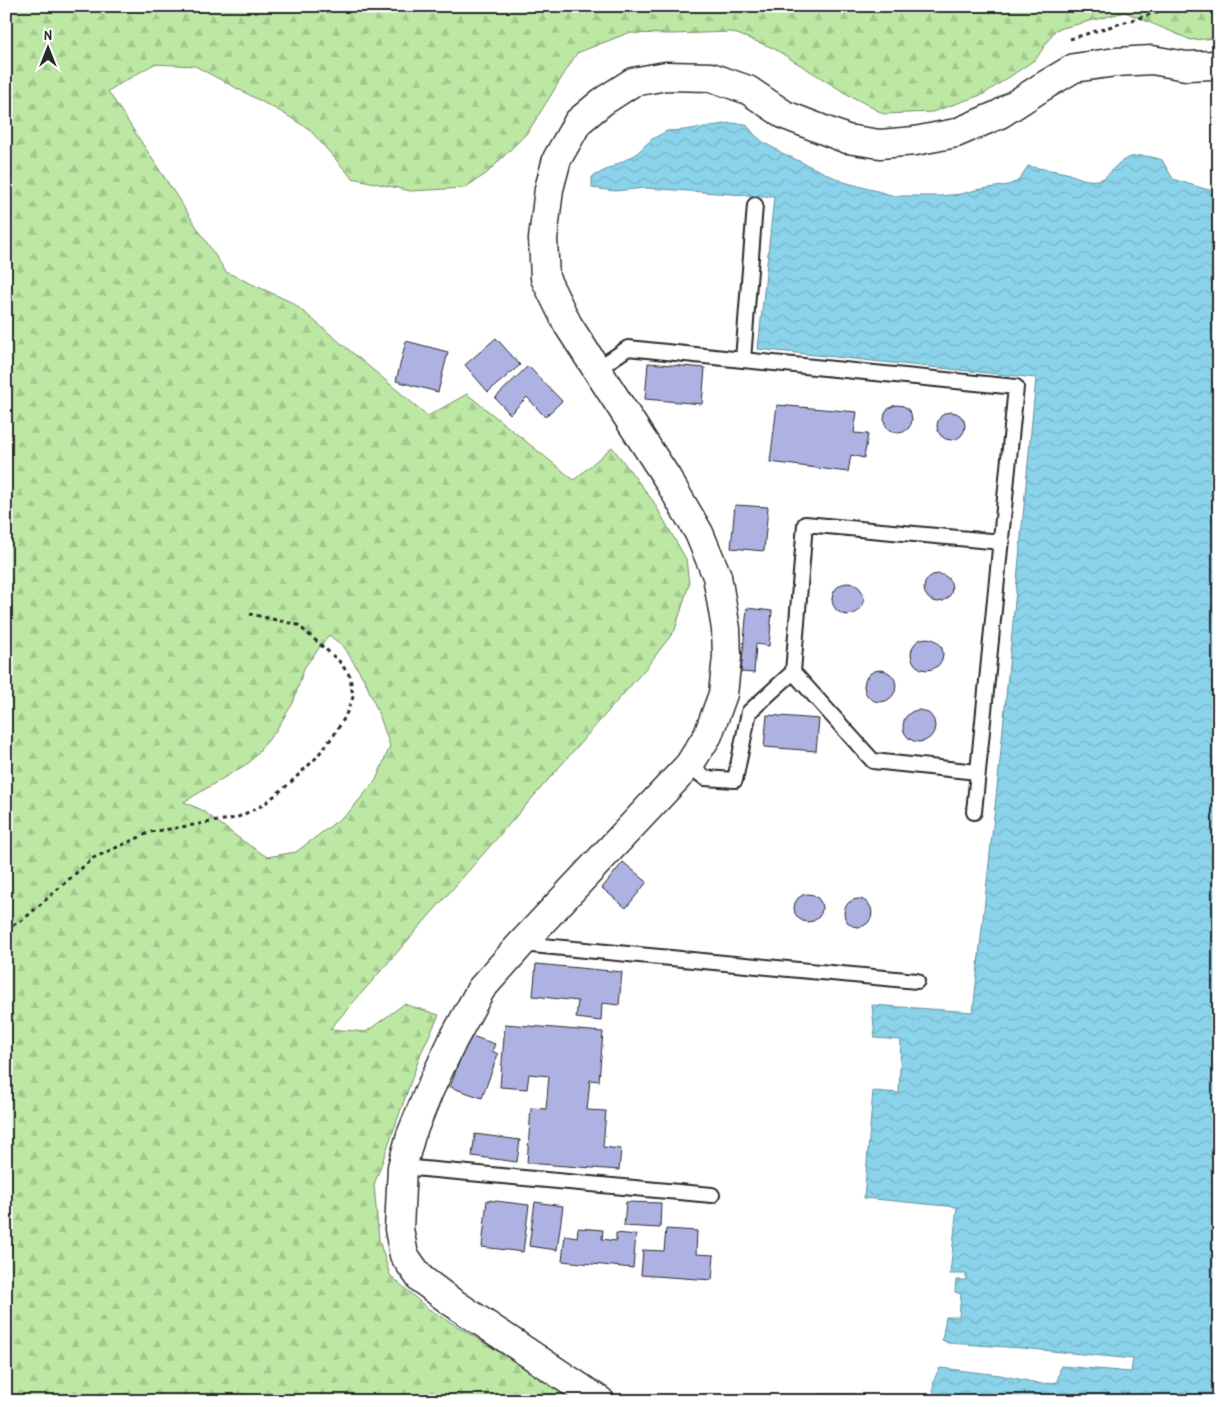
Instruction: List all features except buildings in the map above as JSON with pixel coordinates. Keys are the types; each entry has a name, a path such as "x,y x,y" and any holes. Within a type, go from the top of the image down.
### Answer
{"street":[{"path":"600,1401 449,1300 421,1279 404,1255 399,1229 402,1167 411,1135 429,1090 453,1040 481,989 689,765 708,735 723,694 727,657 726,628 717,576 699,533 672,486 568,325 545,278 543,239 549,189 557,159 578,122 602,102 633,82 666,76 711,77 748,90 785,115 847,139 880,144 915,141 956,133 1000,114 1074,68 1116,62 1152,60 1186,66 1219,64"}],"lane":[{"path":"743,360 755,205"},
{"path":"597,369 628,348 1016,387 974,812"},
{"path":"689,765 705,778 735,780 749,712 793,672 805,524 1002,542"},
{"path":"793,672 873,761 977,772"},
{"path":"521,944 916,981"},
{"path":"402,1167 712,1195"}],"path":[{"path":"1067,72 1063,41 1177,6"},
{"path":"6,929 24,919 93,858 151,832 236,818 263,805 315,759 334,735 345,717 353,697 350,676 339,661 298,624 250,614"}],"green space":[{"path":"6,6 1219,6 1219,38 1191,40 1125,12 1055,30 1036,59 984,94 932,112 884,114 847,94 773,48 732,32 628,33 577,53 528,132 486,174 464,188 411,191 352,178 309,129 195,66 154,64 108,91 226,272 293,303 428,416 467,394 574,480 612,447 653,501 686,559 689,584 675,630 646,668 330,1029 366,1032 404,1004 439,1015 421,1053 374,1185 379,1240 390,1275 427,1308 580,1401 6,1401","holes":["329,635 344,647 365,681 390,746 376,780 349,812 296,852 267,857 202,810 184,802 250,762 275,732 293,703 304,668"]},
{"path":"820,1394 855,1394 861,1401 803,1401"}],"water":[{"path":"731,123 746,124 763,142 844,182 895,196 961,194 1008,185 1018,181 1028,166 1097,180 1105,177 1125,159 1137,156 1162,160 1173,179 1219,192 1219,1401 938,1401 934,1393 933,1385 940,1368 1000,1375 1042,1384 1057,1382 1061,1366 1131,1372 1133,1359 948,1343 942,1340 946,1317 959,1317 961,1294 955,1292 956,1280 966,1280 966,1274 950,1274 957,1207 864,1198 873,1091 899,1093 901,1040 875,1038 872,1005 973,1012 1000,760 1036,378 758,349 774,197 645,188 615,191 592,188 592,177 635,155 652,139 667,131"}]}
